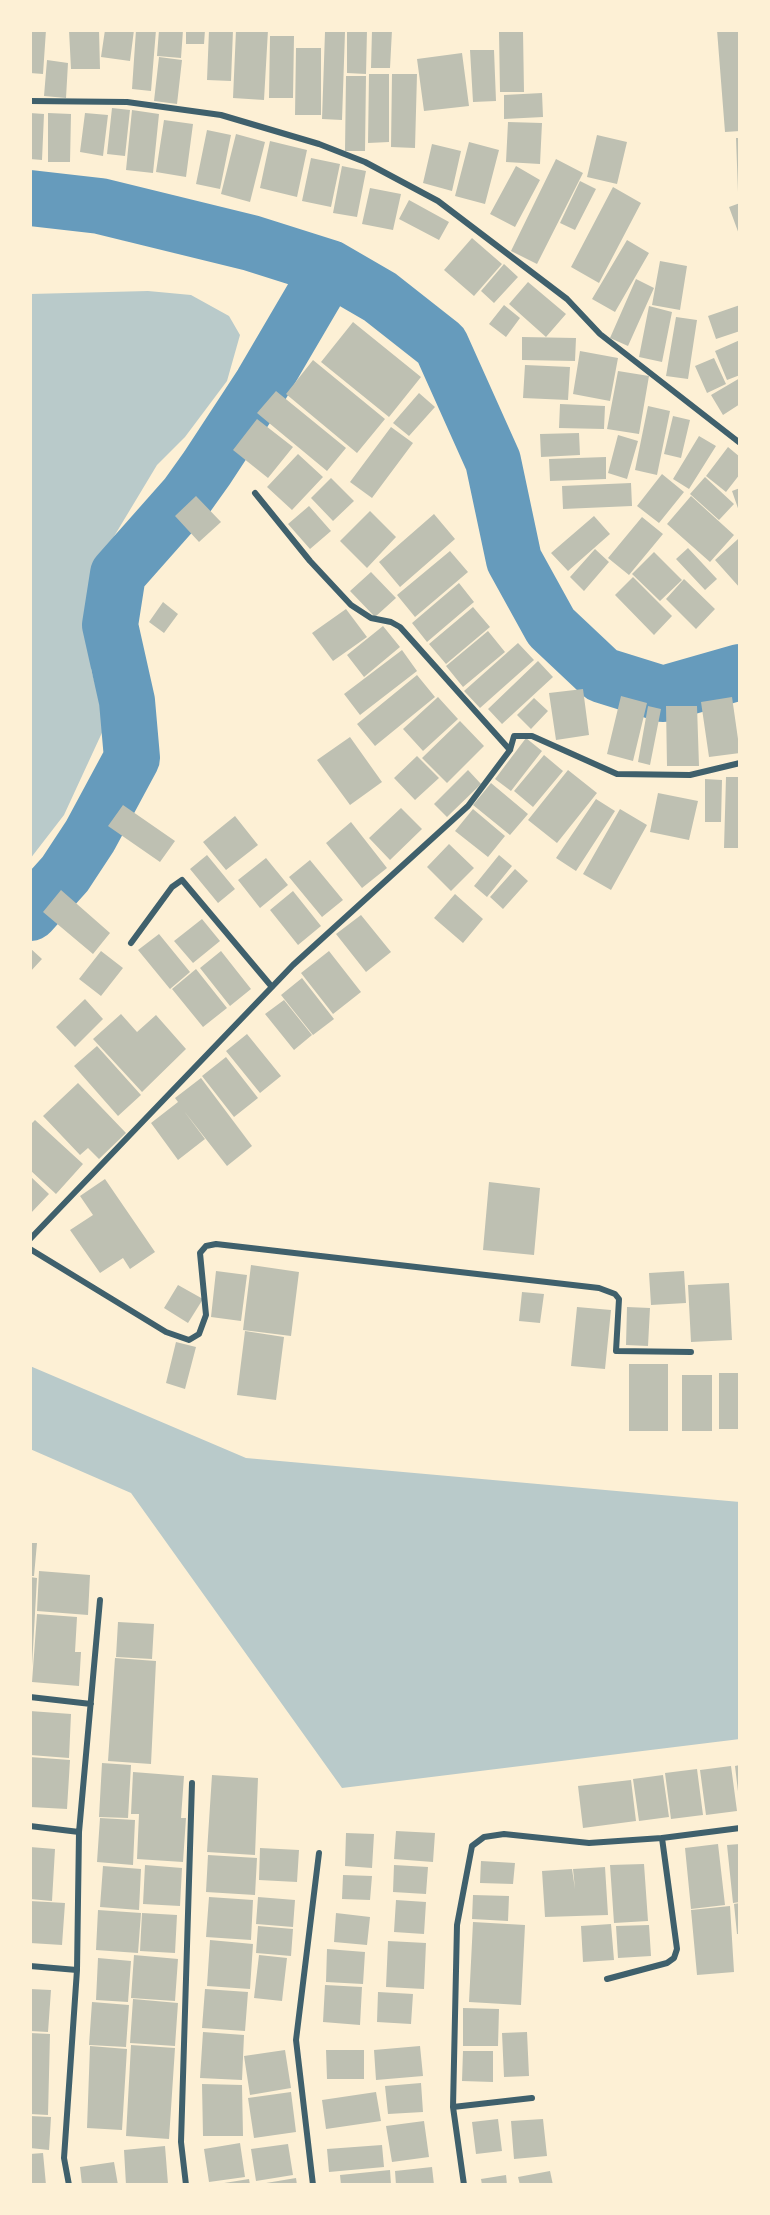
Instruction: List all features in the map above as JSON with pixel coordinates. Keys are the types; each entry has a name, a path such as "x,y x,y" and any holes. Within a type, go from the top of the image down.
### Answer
{"street":[{"path":"30,101 127,102 221,115 319,144 365,162 438,201 567,299 600,334 740,443"},
{"path":"255,493 310,561 351,605 371,618 391,622 400,627 510,750"},
{"path":"30,1239 272,987 468,806 510,750 514,736 532,736 617,774 690,775 740,763"},
{"path":"131,943 172,887 182,880 187,882 272,987"},
{"path":"30,1249 166,1332 189,1340 199,1334 206,1315 200,1253 206,1246 216,1244 599,1288 615,1294 619,1299 616,1351 691,1353"},
{"path":"69,2185 64,2158 77,1970 79,1832 100,1600"},
{"path":"30,1697 91,1704"},
{"path":"186,2185 181,2142 192,1783"},
{"path":"30,1826 79,1832"},
{"path":"464,2185 453,2107 457,1925 472,1846 484,1837 504,1834 589,1843 662,1838 740,1828"},
{"path":"607,1979 667,1964 674,1958 677,1949 662,1838"},
{"path":"313,2185 296,2040 319,1852"},
{"path":"30,1966 77,1970"},
{"path":"453,2107 532,2098"}],"shaded area":[{"path":"148,291 191,295 229,316 240,335 227,381 185,437 157,465 95,568 91,669 106,724 64,815 30,859 30,294"},
{"path":"30,1366 246,1458 740,1502 740,1739 342,1788 131,1493 30,1449"}],"building":[{"path":"30,30 46,30 43,74 30,73"},
{"path":"69,30 99,30 100,69 71,69"},
{"path":"105,30 134,30 130,61 101,57"},
{"path":"136,30 156,30 151,91 132,89"},
{"path":"159,30 183,30 181,58 157,56"},
{"path":"186,30 205,30 204,44 186,44"},
{"path":"209,30 233,30 231,81 207,80"},
{"path":"236,30 268,30 264,100 233,98"},
{"path":"347,30 367,30 366,74 347,73"},
{"path":"372,30 392,30 390,68 371,68"},
{"path":"717,30 740,30 740,131 725,132"},
{"path":"523,31 524,92 500,92 499,32"},
{"path":"325,32 345,32 342,120 322,119"},
{"path":"270,36 294,36 293,98 269,98"},
{"path":"296,48 321,48 321,115 295,115"},
{"path":"470,50 494,50 496,101 473,102"},
{"path":"462,53 469,106 424,111 417,59"},
{"path":"159,57 182,60 177,104 154,101"},
{"path":"47,60 68,63 66,98 44,96"},
{"path":"369,74 389,74 389,142 368,143"},
{"path":"392,74 417,74 415,148 391,147"},
{"path":"346,76 366,76 365,151 345,151"},
{"path":"542,93 543,117 504,119 504,95"},
{"path":"112,108 130,110 125,156 107,154"},
{"path":"132,110 159,114 153,173 126,170"},
{"path":"30,113 44,114 42,160 30,159"},
{"path":"48,113 71,114 70,162 48,162"},
{"path":"85,113 108,115 103,156 80,152"},
{"path":"164,120 193,124 186,177 156,172"},
{"path":"508,122 542,123 540,164 506,162"},
{"path":"207,130 231,135 220,189 196,184"},
{"path":"236,134 265,142 250,202 221,194"},
{"path":"597,135 627,142 617,184 587,177"},
{"path":"736,138 740,138 740,192 738,192"},
{"path":"270,141 307,150 297,197 260,188"},
{"path":"469,142 499,150 485,204 455,196"},
{"path":"432,144 461,151 452,191 423,183"},
{"path":"311,158 340,164 331,207 302,201"},
{"path":"556,159 583,173 537,264 511,251"},
{"path":"342,166 366,171 357,217 333,213"},
{"path":"516,166 540,180 515,227 490,214"},
{"path":"580,181 596,189 575,230 560,223"},
{"path":"613,187 641,203 599,283 571,267"},
{"path":"370,188 401,194 393,230 362,224"},
{"path":"409,200 449,222 439,240 399,219"},
{"path":"740,203 740,237 729,207"},
{"path":"472,238 502,264 474,296 444,270"},
{"path":"627,240 649,253 615,312 592,299"},
{"path":"660,261 687,266 680,310 652,305"},
{"path":"504,264 518,277 494,303 481,291"},
{"path":"636,279 654,288 628,346 610,338"},
{"path":"528,282 566,314 546,337 509,304"},
{"path":"504,305 520,318 506,337 489,324"},
{"path":"740,305 740,331 716,339 708,316"},
{"path":"649,306 672,312 662,362 639,357"},
{"path":"676,317 697,320 688,379 666,376"},
{"path":"353,322 421,377 389,417 321,362"},
{"path":"522,337 576,338 575,361 522,360"},
{"path":"740,340 740,375 727,380 715,351"},
{"path":"580,351 618,358 610,401 573,394"},
{"path":"714,358 726,384 707,393 695,366"},
{"path":"313,360 385,419 357,453 286,394"},
{"path":"525,365 570,367 568,400 523,398"},
{"path":"618,371 649,376 639,434 607,429"},
{"path":"740,378 740,404 723,415 711,395"},
{"path":"276,391 346,448 327,471 257,413"},
{"path":"419,393 435,407 409,436 393,423"},
{"path":"560,404 605,406 604,429 559,428"},
{"path":"648,406 670,411 657,475 635,470"},
{"path":"673,416 690,420 681,458 664,454"},
{"path":"257,419 293,447 268,478 233,450"},
{"path":"391,427 413,443 372,498 350,482"},
{"path":"579,433 580,455 541,457 540,434"},
{"path":"618,435 638,441 627,479 608,473"},
{"path":"699,436 716,446 689,489 673,479"},
{"path":"728,447 740,457 740,474 726,492 706,476"},
{"path":"298,454 323,477 292,510 267,487"},
{"path":"606,457 606,479 550,481 549,459"},
{"path":"662,474 684,492 659,523 637,506"},
{"path":"705,477 734,504 719,520 690,494"},
{"path":"331,478 354,501 333,521 311,498"},
{"path":"631,483 632,506 563,509 562,486"},
{"path":"740,488 740,514 732,491"},
{"path":"196,496 221,522 199,542 175,516"},
{"path":"691,496 734,535 710,562 667,524"},
{"path":"309,506 331,531 310,549 288,524"},
{"path":"370,511 396,537 367,568 340,541"},
{"path":"434,514 455,539 400,587 379,562"},
{"path":"594,516 610,534 568,571 551,553"},
{"path":"642,517 663,534 629,575 608,558"},
{"path":"738,539 740,541 740,588 715,560"},
{"path":"688,548 717,579 705,590 676,559"},
{"path":"595,549 609,562 584,591 570,577"},
{"path":"450,551 468,572 415,617 397,595"},
{"path":"654,552 682,580 660,601 632,574"},
{"path":"371,572 396,598 375,617 350,591"},
{"path":"633,577 672,616 654,635 615,595"},
{"path":"684,579 715,609 696,629 666,599"},
{"path":"459,583 474,602 427,642 412,623"},
{"path":"163,602 178,614 164,633 149,622"},
{"path":"473,607 490,627 446,664 429,644"},
{"path":"346,609 367,637 333,661 312,633"},
{"path":"383,626 400,647 364,677 347,655"},
{"path":"488,631 505,652 463,687 446,666"},
{"path":"518,643 534,660 480,708 464,691"},
{"path":"402,650 417,671 360,715 344,694"},
{"path":"538,661 553,677 502,724 488,709"},
{"path":"417,675 435,697 375,746 357,724"},
{"path":"583,689 589,735 556,740 549,693"},
{"path":"621,696 647,703 633,761 607,754"},
{"path":"438,697 458,719 423,751 403,729"},
{"path":"732,697 740,753 709,757 701,702"},
{"path":"534,698 548,711 531,729 517,715"},
{"path":"648,706 661,709 650,765 638,762"},
{"path":"666,706 697,706 699,766 667,766"},
{"path":"460,721 484,746 447,783 422,758"},
{"path":"350,737 382,782 350,805 317,760"},
{"path":"526,738 542,751 511,791 495,779"},
{"path":"544,755 563,771 533,807 514,791"},
{"path":"417,756 439,778 415,800 394,778"},
{"path":"468,770 481,784 447,817 434,804"},
{"path":"568,770 597,793 557,843 528,820"},
{"path":"726,777 740,777 740,848 724,848"},
{"path":"705,779 722,780 721,822 705,822"},
{"path":"491,783 528,814 510,835 473,805"},
{"path":"658,793 698,801 689,840 650,832"},
{"path":"596,799 615,811 576,871 556,858"},
{"path":"123,805 175,841 160,862 108,826"},
{"path":"401,808 422,829 390,860 369,838"},
{"path":"473,809 505,836 488,857 455,831"},
{"path":"620,809 647,825 611,890 583,874"},
{"path":"235,816 258,845 226,870 203,842"},
{"path":"351,822 387,868 362,888 326,843"},
{"path":"449,844 474,868 451,891 427,867"},
{"path":"207,855 235,889 218,903 190,869"},
{"path":"499,855 512,866 487,897 474,886"},
{"path":"266,858 288,885 260,908 238,880"},
{"path":"310,860 343,900 322,917 289,877"},
{"path":"515,869 528,881 503,909 490,897"},
{"path":"61,890 110,933 93,954 43,912"},
{"path":"293,891 321,926 298,945 270,910"},
{"path":"455,894 483,919 463,943 434,918"},
{"path":"361,915 391,952 366,972 336,934"},
{"path":"202,919 220,941 193,963 174,941"},
{"path":"159,934 190,972 170,989 138,950"},
{"path":"30,948 42,959 30,972"},
{"path":"101,951 123,968 101,996 79,979"},
{"path":"221,951 251,989 230,1006 200,968"},
{"path":"329,951 361,992 333,1014 301,973"},
{"path":"196,969 227,1008 203,1027 172,989"},
{"path":"302,978 334,1019 313,1035 281,995"},
{"path":"85,999 103,1019 75,1047 56,1027"},
{"path":"284,1000 312,1035 294,1050 265,1014"},
{"path":"121,1014 137,1032 156,1015 186,1049 142,1092 93,1039"},
{"path":"247,1034 281,1076 260,1093 226,1051"},
{"path":"97,1046 141,1095 118,1116 74,1066"},
{"path":"226,1057 258,1098 234,1117 202,1076"},
{"path":"201,1078 252,1146 227,1166 184,1111 205,1139 178,1160 151,1123 178,1102 175,1098"},
{"path":"78,1083 126,1133 99,1159 88,1148 80,1155 43,1116"},
{"path":"35,1120 83,1164 56,1194 30,1170 30,1125"},
{"path":"30,1176 49,1194 30,1214"},
{"path":"105,1179 155,1252 130,1269 123,1258 100,1273 70,1230 93,1215 80,1196"},
{"path":"489,1182 540,1188 534,1255 483,1250"},
{"path":"251,1265 299,1272 291,1336 243,1330"},
{"path":"216,1271 247,1275 241,1321 211,1317"},
{"path":"684,1271 686,1303 651,1305 649,1273"},
{"path":"729,1283 732,1340 691,1342 688,1285"},
{"path":"178,1285 203,1299 188,1323 164,1308"},
{"path":"522,1292 544,1294 540,1323 519,1321"},
{"path":"577,1307 611,1310 605,1369 571,1366"},
{"path":"627,1307 650,1308 648,1346 626,1345"},
{"path":"245,1331 284,1337 276,1400 237,1395"},
{"path":"176,1342 196,1347 185,1389 166,1383"},
{"path":"629,1364 668,1364 668,1431 629,1431"},
{"path":"719,1373 740,1373 740,1429 719,1429"},
{"path":"682,1375 712,1375 712,1431 682,1431"},
{"path":"30,1543 37,1543 34,1576 30,1576"},
{"path":"39,1571 90,1575 88,1615 37,1611"},
{"path":"30,1577 37,1578 32,1666 30,1666"},
{"path":"37,1614 77,1617 75,1652 81,1652 79,1686 32,1682"},
{"path":"118,1622 154,1624 152,1659 116,1657"},
{"path":"115,1658 156,1661 151,1764 108,1761"},
{"path":"30,1711 71,1714 69,1758 30,1755"},
{"path":"30,1757 70,1760 67,1809 30,1807"},
{"path":"102,1763 131,1765 128,1818 99,1817"},
{"path":"740,1765 740,1800 739,1800 735,1766"},
{"path":"731,1766 737,1811 706,1815 700,1770"},
{"path":"697,1769 703,1815 671,1819 665,1773"},
{"path":"133,1772 184,1776 181,1818 186,1818 183,1862 137,1859 139,1814 131,1814"},
{"path":"212,1775 258,1778 255,1855 207,1852"},
{"path":"663,1775 669,1817 639,1821 633,1779"},
{"path":"631,1780 636,1821 583,1828 578,1786"},
{"path":"100,1818 135,1820 133,1865 97,1862"},
{"path":"396,1831 435,1833 433,1862 394,1859"},
{"path":"346,1833 374,1834 372,1868 345,1866"},
{"path":"718,1844 725,1905 691,1909 685,1848"},
{"path":"740,1844 740,1902 733,1903 727,1845"},
{"path":"30,1847 55,1849 52,1901 30,1899"},
{"path":"260,1848 299,1850 297,1882 259,1880"},
{"path":"208,1855 257,1858 255,1895 206,1892"},
{"path":"481,1861 515,1863 513,1884 480,1883"},
{"path":"644,1864 648,1921 614,1923 610,1865"},
{"path":"145,1865 182,1868 180,1906 143,1904"},
{"path":"394,1865 428,1867 426,1894 393,1892"},
{"path":"103,1866 141,1869 139,1910 100,1907"},
{"path":"605,1867 608,1915 545,1917 542,1871 572,1869 575,1889 573,1869"},
{"path":"343,1875 372,1876 370,1900 342,1899"},
{"path":"473,1895 509,1896 508,1921 472,1919"},
{"path":"209,1897 253,1900 251,1940 206,1937"},
{"path":"258,1897 295,1900 293,1927 256,1924"},
{"path":"396,1900 426,1902 424,1934 394,1932"},
{"path":"30,1901 65,1903 62,1945 30,1943"},
{"path":"740,1903 740,1934 737,1934 734,1904"},
{"path":"730,1906 734,1972 697,1975 691,1910"},
{"path":"98,1910 141,1913 138,1953 96,1950"},
{"path":"142,1913 177,1915 175,1953 140,1951"},
{"path":"336,1913 370,1917 367,1945 334,1942"},
{"path":"473,1922 525,1925 521,2005 469,2002"},
{"path":"611,1924 614,1960 583,1962 581,1926"},
{"path":"649,1925 651,1956 618,1958 616,1926"},
{"path":"258,1926 293,1929 291,1956 256,1953"},
{"path":"210,1940 253,1944 250,1989 207,1986"},
{"path":"388,1941 426,1943 424,1989 386,1987"},
{"path":"327,1949 365,1952 363,1984 326,1982"},
{"path":"134,1955 178,1959 175,2001 131,1998"},
{"path":"259,1955 287,1958 282,2001 254,1998"},
{"path":"98,1958 131,1961 128,2002 96,2000"},
{"path":"325,1985 362,1987 360,2025 323,2022"},
{"path":"30,1989 51,1990 48,2032 30,2031"},
{"path":"205,1989 248,1992 245,2031 202,2028"},
{"path":"378,1992 413,1994 411,2024 377,2022"},
{"path":"133,1999 178,2003 175,2046 130,2043"},
{"path":"92,2002 129,2005 126,2047 89,2045"},
{"path":"463,2008 499,2009 498,2046 463,2046"},
{"path":"203,2032 244,2035 242,2080 200,2078"},
{"path":"527,2032 529,2076 504,2077 502,2033"},
{"path":"30,2033 50,2034 48,2115 30,2114"},
{"path":"131,2045 175,2048 169,2139 126,2136"},
{"path":"90,2046 127,2049 122,2130 87,2128"},
{"path":"420,2046 423,2076 376,2080 374,2050"},
{"path":"285,2050 291,2088 250,2095 244,2056"},
{"path":"326,2050 364,2050 364,2079 327,2079"},
{"path":"463,2051 493,2051 493,2082 462,2081"},
{"path":"421,2083 423,2112 388,2114 385,2086"},
{"path":"202,2084 242,2085 243,2136 203,2136"},
{"path":"291,2092 296,2132 254,2138 248,2098"},
{"path":"376,2092 381,2121 326,2129 322,2100"},
{"path":"30,2116 51,2117 49,2150 30,2148"},
{"path":"498,2119 502,2151 476,2154 472,2122"},
{"path":"543,2119 547,2156 514,2159 511,2121"},
{"path":"424,2121 429,2157 392,2162 386,2126"},
{"path":"240,2143 245,2177 209,2182 204,2149"},
{"path":"288,2144 293,2175 256,2181 251,2149"},
{"path":"382,2145 384,2167 329,2172 327,2149"},
{"path":"165,2146 168,2184 126,2185 124,2150"},
{"path":"43,2153 46,2185 30,2185 30,2154"},
{"path":"114,2162 118,2185 82,2185 80,2167"},
{"path":"432,2167 434,2185 396,2185 395,2171"},
{"path":"390,2170 391,2185 341,2185 340,2175"},
{"path":"550,2171 553,2185 520,2185 518,2177"},
{"path":"506,2175 507,2185 482,2185 481,2179"},
{"path":"296,2178 297,2185 260,2185 260,2184"},
{"path":"249,2179 250,2185 218,2185 218,2184"}],"waterway":[{"path":"30,198 100,206 251,243 330,268 380,297 441,345 493,461 514,560 551,627 602,675 663,694 740,672"},
{"path":"30,913 65,874 90,836 132,758 127,701 110,625 118,574 187,496 207,468 262,384 330,268"}]}
